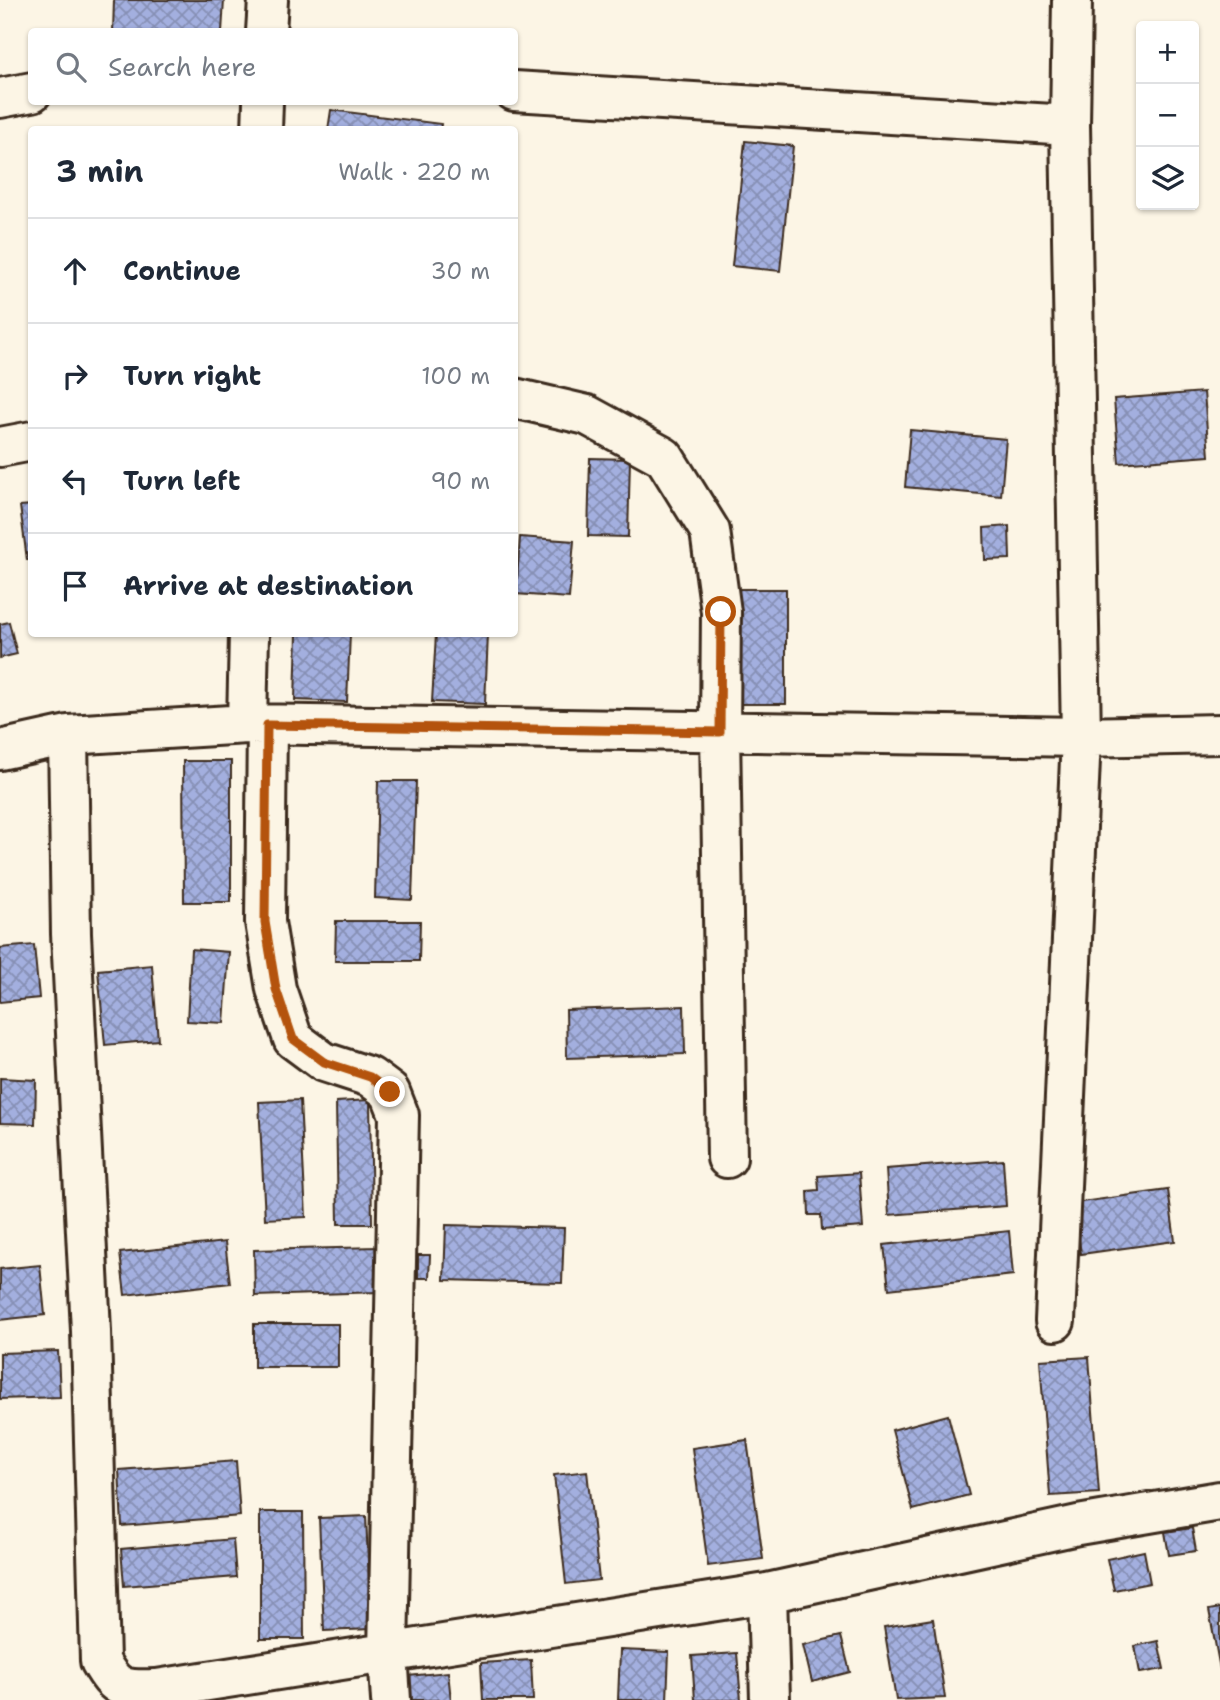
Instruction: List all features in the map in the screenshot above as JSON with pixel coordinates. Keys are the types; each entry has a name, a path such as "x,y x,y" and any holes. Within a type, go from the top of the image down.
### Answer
{"street":[{"path":"266,28 268,0"},
{"path":"1055,1321 1081,737 1070,125 1072,0"},
{"path":"518,91 1070,125"},
{"path":"0,99 28,93"},
{"path":"262,126 263,105"},
{"path":"518,399 587,415 664,457 710,531 721,612 720,732 727,1158"},
{"path":"0,447 28,442"},
{"path":"249,637 257,724 265,922 276,989 293,1039 324,1062 370,1077 390,1092 400,1115 388,1653 391,1700"},
{"path":"0,750 68,735 257,724 1081,737 1220,734"},
{"path":"68,735 71,934 91,1331 100,1661 109,1678 126,1690 157,1689 767,1593 1078,1525 1220,1502"},
{"path":"767,1593 770,1700"}],"building":[{"path":"114,0 224,0 222,28 113,28"},
{"path":"331,110 441,124 441,126 329,126"},
{"path":"745,141 793,146 780,271 732,266"},
{"path":"1204,392 1209,456 1119,463 1114,399"},
{"path":"910,430 1006,439 1001,496 905,487"},
{"path":"590,458 630,459 628,537 588,536"},
{"path":"28,505 28,560 27,560 20,506"},
{"path":"1009,526 1010,559 985,560 984,528"},
{"path":"520,537 574,541 569,598 518,594"},
{"path":"734,589 786,589 786,704 734,704"},
{"path":"9,622 17,654 0,658 0,624"},
{"path":"297,637 350,637 347,702 295,700"},
{"path":"436,637 488,637 485,704 432,702"},
{"path":"183,761 231,761 231,902 184,902"},
{"path":"378,781 416,781 412,900 375,898"},
{"path":"336,921 420,921 419,961 335,961"},
{"path":"34,945 39,998 0,1002 0,948"},
{"path":"191,949 229,952 224,1023 187,1021"},
{"path":"152,965 158,1040 105,1045 98,970"},
{"path":"684,1006 685,1054 567,1058 566,1010"},
{"path":"0,1078 36,1080 35,1124 0,1123"},
{"path":"300,1100 306,1217 265,1219 259,1102"},
{"path":"370,1100 372,1224 338,1224 336,1102"},
{"path":"1003,1160 1006,1206 889,1215 886,1169"},
{"path":"859,1173 863,1227 822,1230 821,1215 809,1215 808,1191 819,1190 818,1176"},
{"path":"1168,1190 1175,1241 1081,1254 1074,1203"},
{"path":"446,1225 564,1228 562,1283 444,1280"},
{"path":"1009,1231 1013,1275 889,1289 884,1245"},
{"path":"225,1242 230,1283 125,1295 120,1253"},
{"path":"378,1247 380,1292 255,1296 254,1250"},
{"path":"418,1255 430,1255 429,1278 418,1278"},
{"path":"40,1265 45,1315 0,1320 0,1269"},
{"path":"254,1324 338,1324 338,1367 254,1367"},
{"path":"58,1351 60,1397 0,1399 0,1353"},
{"path":"1089,1357 1099,1493 1050,1496 1040,1360"},
{"path":"948,1415 969,1495 913,1510 892,1430"},
{"path":"747,1440 763,1559 708,1566 692,1448"},
{"path":"236,1461 240,1516 122,1526 119,1470"},
{"path":"587,1471 599,1580 566,1584 554,1475"},
{"path":"260,1512 303,1512 304,1639 260,1639"},
{"path":"366,1516 371,1629 324,1631 319,1518"},
{"path":"1192,1528 1196,1551 1169,1555 1165,1532"},
{"path":"233,1539 236,1577 124,1586 121,1549"},
{"path":"1144,1551 1150,1583 1114,1590 1107,1559"},
{"path":"1220,1608 1220,1669 1209,1610"},
{"path":"933,1619 945,1698 896,1700 884,1627"},
{"path":"841,1636 850,1672 812,1682 803,1645"},
{"path":"1158,1641 1164,1669 1140,1673 1135,1646"},
{"path":"620,1650 669,1652 667,1700 618,1700"},
{"path":"737,1653 741,1700 695,1700 692,1656"},
{"path":"531,1660 533,1700 483,1700 481,1663"},
{"path":"448,1672 451,1700 400,1700 398,1677"}],"route":[{"path":"390,1092 370,1077 324,1062 293,1039 276,989 265,922 267,725 720,732 721,612"}]}
